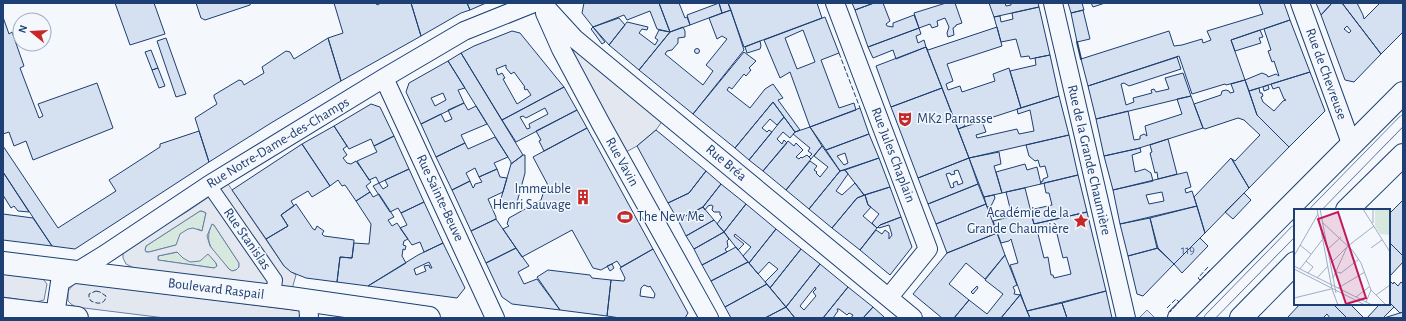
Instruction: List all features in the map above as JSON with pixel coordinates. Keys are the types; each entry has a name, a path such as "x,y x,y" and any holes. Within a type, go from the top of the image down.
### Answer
{"main road":[{"path":"1180,318 1403,93"},
{"path":"1348,209 1403,154"},
{"name":"Boulevard Raspail","path":"3,263 273,296 308,310 430,318"},
{"path":"1241,318 1294,264"},
{"path":"6,312 77,318"}],"street":[{"name":"Rue Notre-Dame-des-Champs","path":"55,315 60,282 75,272 104,255 209,185 464,31 534,3"},
{"name":"Rue Bréa","path":"542,3 575,39 913,318"},
{"name":"Rue Vavin","path":"542,3 561,49 709,318"},
{"name":"Rue Jules Chaplain","path":"835,3 928,249 889,297"},
{"name":"Rue de la Grande Chaumière","path":"1053,3 1126,318"},
{"name":"Rue de Chevreuse","path":"1300,3 1352,146"},
{"name":"Rue Sainte-Beuve","path":"384,78 495,318"},
{"name":"Rue Stanislas","path":"209,185 275,280 273,296"}],"lane":[{"path":"1315,209 1403,120"},
{"path":"1209,318 1294,231"}],"shaded area":[{"path":"573,48 663,120 656,130 637,146 626,152 571,51"},
{"path":"228,184 284,266 296,275 292,289 136,269 126,264 123,258 123,251 188,211","holes":["200,211 206,213 202,231 193,228 188,229 180,234 176,245 146,252 146,246","212,224 214,225 239,263 239,267 236,270 232,271 229,269 210,246 207,236","177,252 190,262 200,261 208,254 217,266 214,268 158,260 158,256"]},
{"path":"200,211 206,213 202,231 198,229 176,245 146,252 146,246"},
{"path":"212,224 239,263 239,267 236,270 232,271 229,269 212,249 209,231"},
{"path":"178,252 208,253 216,263 217,267 214,268 158,260 158,256"},
{"path":"3,273 43,279 47,284 44,300 36,302 3,297"},
{"path":"79,283 298,310 300,313 299,318 165,318 76,307 68,301 68,291 74,284"},
{"path":"1147,310 1155,318 1139,318"}],"building":[{"path":"115,3 154,3 165,34 130,45"},
{"path":"196,3 251,3 250,5 205,20 201,18"},
{"path":"334,3 376,3 377,5 381,3 411,3 421,36 341,81 328,38 343,33"},
{"path":"411,3 467,3 470,10 461,13 421,36"},
{"path":"467,3 486,3 470,10"},
{"path":"584,3 659,3 670,32 657,29 650,11 627,20 624,15 593,27 582,13"},
{"path":"659,3 679,3 685,18 687,17 690,25 670,32"},
{"path":"719,3 728,3 731,10 722,13"},
{"path":"719,3 722,13 690,25 687,15"},
{"path":"728,3 817,3 822,18 744,47"},
{"path":"852,3 874,3 855,10"},
{"path":"874,3 883,3 890,21 886,24 887,26 893,27 893,23 914,15 919,28 868,47 855,10"},
{"path":"946,3 955,3 962,23 953,28 954,35 948,37 947,33 949,27 945,18 937,21 938,26 932,28 930,24 919,28 914,13"},
{"path":"989,3 1005,3 1006,6 1011,5 1011,3 1038,3 1039,7 994,17"},
{"path":"1068,3 1082,3 1084,10 1071,13"},
{"path":"1091,3 1105,3 1093,7"},
{"path":"1259,3 1284,3 1290,20 1231,40 1245,80 1225,84 1192,94 1179,56 1088,86 1081,59 1169,31 1174,46 1202,39 1203,43 1211,40 1207,31 1263,14"},
{"path":"1316,3 1332,3 1321,15"},
{"path":"1332,3 1342,3 1381,54 1354,82 1345,80 1321,15","holes":["1347,26 1351,31 1349,33 1344,29"]},
{"path":"1342,3 1357,3 1364,19 1379,4 1378,3 1403,3 1403,32 1381,54"},
{"path":"1039,7 1050,55 1030,59 1029,56 1021,57 1016,39 1001,42 994,17 1000,16 1001,22 1013,19 1012,13"},
{"path":"731,10 744,50 693,114 639,70 670,32 683,27 685,37 678,38 678,43 672,50 667,51 665,54 703,85 713,71 706,65 727,39 722,36 717,39 709,18"},
{"path":"1083,10 1090,39 1077,42 1071,13"},
{"path":"3,17 9,34 12,32 12,52 19,52 24,66 20,68 39,118 43,116 38,104 97,83 113,128 33,160 26,141 14,146 9,132 3,134"},
{"path":"825,17 839,53 821,60 839,108 854,103 856,110 810,127 790,72 780,78 764,40","holes":["803,30 815,62 797,69 785,38"]},
{"path":"619,18 625,25 609,45 593,27"},
{"path":"1290,20 1310,72 1249,91 1245,80 1262,73 1268,77 1276,74 1279,76 1274,61 1272,62 1268,51 1271,50 1264,29"},
{"path":"627,22 648,27 647,30 642,29 639,33 655,45 658,40 655,38 659,30 670,32 639,70 609,45"},
{"path":"593,27 605,42 602,44 591,29"},
{"path":"997,27 1002,46 947,64 953,81 946,84 948,90 960,86 962,92 995,81 993,74 1009,68 1021,108 975,123 973,118 963,121 965,126 958,129 926,47 928,50"},
{"path":"919,28 921,34 916,36 918,43 924,40 926,47 896,59 893,50 873,58 868,47"},
{"path":"1260,30 1263,37 1259,38 1261,43 1235,51 1231,40"},
{"path":"512,31 520,33 564,87 502,120 461,53 474,46","holes":["506,65 506,68 511,74 514,72 525,87 525,90 527,89 531,95 517,104 503,79 505,78 502,73 498,75 496,69"]},
{"path":"166,38 186,94 176,97 157,41"},
{"path":"328,38 341,81 209,162 195,118 217,104 214,95 239,80 242,81 244,85 264,73 262,67 286,51 290,52 294,59"},
{"path":"760,41 760,49 747,53 745,47"},
{"path":"926,47 942,88 891,107 876,66"},
{"path":"697,48 700,51 697,54 694,51"},
{"path":"151,50 158,68 152,70 145,52"},
{"path":"744,52 756,61 749,68 751,70 746,76 744,74 732,89 729,87 727,90 750,108 765,89 773,84 783,98 778,100 800,130 795,132 773,102 735,148 693,114"},
{"path":"461,53 523,155 511,164 448,61"},
{"path":"1050,55 1059,96 1021,108 1010,71 1036,65 1035,58"},
{"path":"1177,57 1181,69 1129,86 1124,83 1121,84 1126,105 1134,102 1133,98 1152,93 1151,90 1154,89 1156,92 1169,89 1165,78 1183,73 1191,96 1096,119 1088,86"},
{"path":"448,61 465,88 458,90 464,103 421,124 406,92 409,83","holes":["443,93 446,100 435,106 431,98"]},
{"path":"158,68 165,86 159,88 152,70"},
{"path":"1310,72 1325,111 1289,147 1257,115 1249,91 1259,88 1260,93 1262,93 1263,96 1261,97 1263,102 1274,111 1283,101 1286,100 1284,99 1279,87 1273,89 1271,84"},
{"path":"1245,80 1257,115 1289,147 1249,188 1232,159 1235,161 1260,135 1244,120 1238,118 1205,129 1203,128 1194,104 1221,95 1222,91 1226,90 1230,93 1234,92 1231,84"},
{"path":"1268,85 1269,89 1264,91 1263,87"},
{"path":"564,87 577,110 516,142 502,120","holes":["545,108 548,114 529,124 530,128 527,129 520,117 523,116 526,118"]},
{"path":"942,88 969,158 918,178 891,107"},
{"path":"1059,96 1069,135 969,158 958,129 982,121 986,132 976,135 977,138 1017,129 1019,134 1034,131 1030,110 1018,114 1017,109"},
{"path":"1191,96 1203,128 1136,149 1104,156 1096,119 1128,111 1134,140 1140,139 1140,136 1144,134 1147,136 1145,126 1182,114 1177,99"},
{"path":"773,102 784,117 777,125 770,119 762,128 767,132 769,130 772,132 749,160 735,148"},
{"path":"464,103 468,110 476,106 487,124 461,135 465,143 436,157 421,124 441,114 445,122 452,119 448,110"},
{"path":"371,104 380,107 394,136 374,146 371,139 349,149 334,126"},
{"path":"860,108 869,134 826,150 810,127"},
{"path":"577,110 587,128 544,151 539,141 541,140 536,131"},
{"path":"784,117 795,132 790,138 783,132 777,139 782,144 784,140 787,143 763,171 749,160"},
{"path":"334,126 347,146 343,149 347,155 343,158 347,163 351,164 356,161 371,182 366,186 370,192 356,201 345,185 342,186 338,180 330,186 302,144"},
{"path":"810,127 822,146 811,159 809,157 812,154 808,151 810,148 793,134"},
{"name":"Immeuble Henri Sauvage","path":"587,128 653,249 621,267 617,261 601,270 593,268 572,230 522,257 503,229 509,226 507,224 509,218 541,200 543,194 550,189 533,157"},
{"path":"656,130 706,171 689,193 668,203 637,146"},
{"path":"199,131 209,162 75,249 52,246 3,172 3,146 58,228 116,191 109,180 160,147 160,144"},
{"path":"869,134 879,158 840,171 826,150","holes":["845,153 848,163 844,165 837,156"]},
{"path":"1069,135 1078,175 1041,184 1043,179 1048,177 1045,166 1040,167 1038,160 1035,161 1029,156 1026,145"},
{"path":"394,136 409,169 379,183 376,177 369,180 357,161 377,152 374,146"},
{"path":"495,137 508,157 494,163 497,169 479,177 475,168 466,173 470,181 452,190 436,157 465,143 468,149"},
{"path":"1168,139 1177,174 1158,179 1150,153 1152,152 1150,145"},
{"path":"788,141 794,146 796,143 803,150 796,157 799,159 807,155 811,159 786,190 763,171"},
{"path":"302,144 330,186 312,197 308,191 291,201 294,206 281,215 288,226 266,239 232,190"},
{"path":"822,146 840,171 809,209 786,190 810,161 817,166 814,170 820,177 828,167 814,156"},
{"path":"1140,148 1141,152 1132,155 1135,172 1145,169 1151,173 1153,181 1113,190 1104,156"},
{"path":"999,152 1001,164 994,166 1002,193 984,197 969,158"},
{"path":"525,155 525,173 516,206 500,202 511,164"},
{"path":"879,158 890,187 864,195 845,170"},
{"path":"969,158 978,184 928,204 918,178","holes":["958,170 963,183 958,185 957,181 953,183 954,187 951,188 946,174 955,174 954,171"]},
{"path":"1231,158 1249,188 1205,233 1194,197"},
{"path":"1025,164 1027,170 1037,167 1041,184 1002,193 996,172"},
{"path":"409,169 424,202 401,213 398,208 390,212 373,186 379,183 383,189 388,186 385,180"},
{"path":"497,169 500,177 507,178 503,192 488,199 496,219 471,231 452,190 470,181 473,188 475,184 482,182 479,177"},
{"path":"845,170 848,174 836,191 842,195 855,183 864,195 857,198 832,228 809,209 840,171"},
{"path":"706,171 721,184 703,207 678,220 668,203 689,193"},
{"path":"3,172 29,212 18,211 14,206 11,208 3,195"},
{"path":"1187,172 1191,187 1185,189 1186,193 1192,191 1197,206 1120,224 1113,190","holes":["1162,192 1164,201 1149,204 1146,195"]},
{"path":"1078,175 1087,212 1034,224 1030,210 1052,205 1049,193 1046,193 1044,183"},
{"path":"721,184 746,204 724,232 717,224 722,217 720,212 714,212 712,210 713,206 711,205 705,210 703,207"},
{"path":"978,184 986,204 936,224 928,204"},
{"path":"890,187 901,217 880,225 877,228 872,223 879,214 868,205 865,195"},
{"path":"1025,188 1034,224 1087,212 1106,291 1027,311 1010,265 1018,263 1011,239 1001,243 993,221 1009,217 1011,212 1006,192","holes":["1055,226 1063,258 1067,257 1071,274 1054,278 1053,275 1051,275 1048,257 1044,258 1037,230"]},
{"path":"370,192 373,197 379,194 394,217 388,220 392,226 397,223 408,239 404,241 403,245 406,246 405,250 403,249 402,256 406,263 368,286 337,282 340,257 352,258 354,243 369,244 371,224 356,201"},
{"path":"1244,193 1251,200 1233,219 1225,212"},
{"path":"865,195 868,205 871,207 863,216 877,228 860,250 832,228 857,198"},
{"path":"994,195 995,198 991,206 987,207 984,197"},
{"path":"1403,200 1403,256 1390,243 1390,213"},
{"path":"424,202 443,243 424,252 420,242 412,245 400,228 407,225 401,213"},
{"path":"296,204 313,229 315,230 317,226 324,231 322,234 324,236 354,240 352,258 340,257 337,282 306,278 291,272 284,266 266,239 288,226 281,215"},
{"path":"746,204 776,229 749,263 743,256 751,247 735,234 734,236 744,244 738,250 724,232"},
{"path":"986,204 997,233 947,253 936,224","holes":["974,224 977,231 971,233 969,226"]},
{"path":"1197,206 1205,233 1174,264 1157,248 1150,218"},
{"path":"703,207 714,220 686,236 678,220"},
{"path":"3,214 33,218 52,246 3,240"},
{"path":"901,217 912,247 890,275 860,250 876,230 882,234 885,230 889,233 889,239 892,235 889,225 878,227"},
{"path":"1150,218 1158,248 1128,256 1120,224"},
{"path":"496,219 516,248 486,263 471,231"},
{"path":"714,220 724,232 694,249 686,236"},
{"path":"776,229 801,249 770,288 765,282 778,269 769,262 758,274 749,263"},
{"path":"724,232 729,239 727,241 728,247 725,249 727,252 702,265 694,249"},
{"path":"997,233 1005,255 985,279 966,263 949,284 969,300 954,318 942,318 913,294 947,253"},
{"path":"1200,238 1208,246 1182,273 1174,264"},
{"path":"443,243 465,288 457,298 368,286 418,255","holes":["429,262 432,268 430,268 429,265 424,266 426,271 416,275 414,269"]},
{"path":"1390,243 1403,256 1403,262 1390,276"},
{"path":"736,247 748,262 711,281 702,265"},
{"path":"516,248 529,266 518,272 524,284 537,279 560,310 512,304 502,297 486,263"},
{"path":"1158,248 1174,264 1143,296 1137,294 1128,256"},
{"path":"653,249 688,313 685,318 620,318 607,316 611,280 624,281 625,278 620,268","holes":["644,285 650,286 655,294 654,298 640,296 641,288"]},
{"path":"801,249 820,264 786,307 770,288"},
{"path":"1005,255 1017,285 1013,287 1015,291 1014,294 1020,295 1001,318 954,318 969,300 987,314 1003,294 985,280"},
{"path":"748,262 767,284 725,307 711,281"},
{"path":"612,264 614,268 610,271 607,266"},
{"path":"820,264 848,287 823,318 795,318 786,307","holes":["815,287 816,289 813,292 816,296 804,310 800,306"]},
{"path":"548,270 590,275 592,278 611,280 607,316 560,310 537,277"},
{"path":"1390,281 1393,284 1394,282 1398,286 1401,282 1403,284 1403,312 1400,313 1390,303"},
{"path":"767,284 786,307 765,318 731,318 725,307"},
{"path":"977,286 978,288 973,294 971,292"},
{"path":"848,287 873,307 863,318 851,318 853,315 849,313 847,315 837,309 838,311 833,318 823,318"},
{"path":"1106,291 1112,318 1067,318 1062,303"},
{"path":"1020,295 1030,318 1001,318"},
{"path":"1062,303 1067,318 1030,318 1027,311"},
{"path":"1390,303 1394,307 1383,318 1367,318 1378,306 1376,305 1390,305"},
{"path":"1299,305 1334,305 1347,318 1330,318 1327,314 1323,318 1288,317"},
{"path":"1334,305 1351,305 1364,318 1347,318"},
{"path":"786,307 795,318 765,318"},
{"path":"873,307 883,316 885,318 863,318"},
{"path":"1403,312 1403,318 1384,318"}],"fence":[{"path":"839,53 860,108"},
{"path":"1208,267 1198,278 1200,280 1210,270"},
{"path":"96,291 106,296 104,301 98,303 91,301 89,294 96,291"},
{"path":"1167,308 1176,299 1179,302 1170,312"}],"wall":[{"path":"1077,42 1081,59"}],"place":[{"name":"MK2 Parnasse","path":"905,119"},
{"name":"Immeuble Henri Sauvage","path":"583,197"},
{"name":"The New Me","path":"625,217"},
{"name":"Académie de la Grande Chaumière","path":"1081,221"}]}
